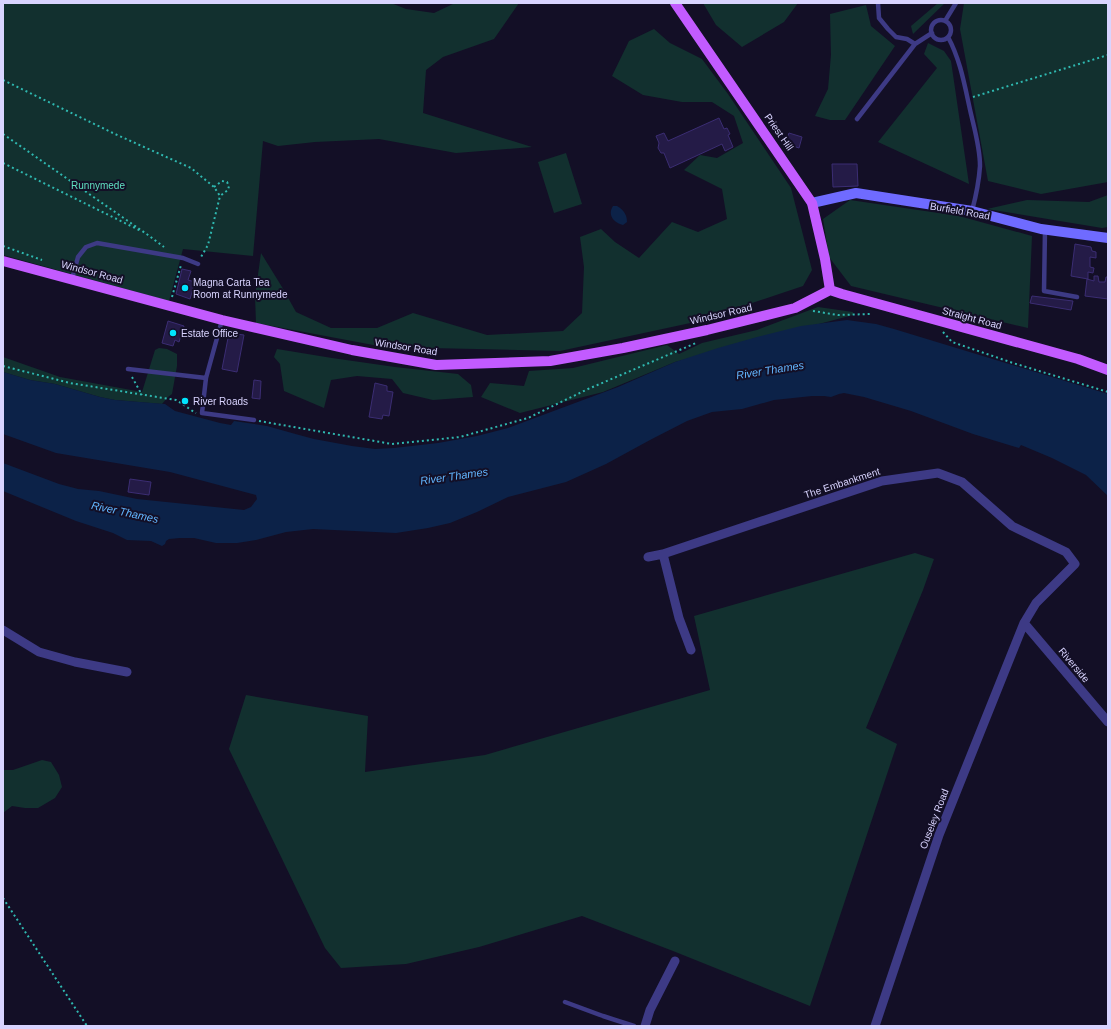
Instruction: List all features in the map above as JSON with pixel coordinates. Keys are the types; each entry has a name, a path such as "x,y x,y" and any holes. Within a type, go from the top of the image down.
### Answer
{"main road":[{"name":"Priest Hill","path":"675,3 812,203 825,259 830,290"},
{"name":"Burfield Road","path":"812,203 856,193 972,211 1045,230 1108,238"},
{"name":"Windsor Road","path":"3,261 222,320 352,350 436,365 550,361 623,348 795,308 830,290"},
{"name":"Straight Road","path":"830,290 1078,359 1108,370"}],"street":[{"name":"The Embankment","path":"663,554 882,481 938,473 962,482 1012,526 1066,552 1075,564 1036,603 1024,623"},
{"path":"648,558 663,554 679,618 691,650"},
{"name":"Riverside","path":"1024,623 1108,722"},
{"name":"Ouseley Road","path":"875,1026 939,835 1024,623"},
{"path":"3,630 39,652 75,662 127,672"},
{"path":"645,1026 650,1010 675,961"}],"lane":[{"path":"878,3 879,18 888,29 896,37 907,39 915,44"},
{"path":"945,21 956,3"},
{"path":"938,21 945,21 951,27 951,32 945,39 939,40 933,36 932,33 934,24 938,21"},
{"path":"857,119 915,44 932,33"},
{"path":"948,37 954,48 968,98 978,147 980,165 977,195 972,211"},
{"path":"1045,230 1044,291 1077,296"},
{"path":"72,279 78,257 86,247 97,243 183,258 198,264"},
{"path":"222,320 206,378 202,413 254,420"},
{"path":"128,369 206,378"},
{"path":"565,1002 634,1026"}],"path":[{"path":"968,98 1108,55"},
{"path":"3,80 115,134 191,168 214,186 220,196"},
{"path":"3,134 148,234 177,257"},
{"path":"3,163 148,234"},
{"path":"198,264 208,245 220,196 228,190 229,186 226,182 222,182 214,186"},
{"path":"3,246 46,261"},
{"path":"170,306 183,258"},
{"path":"811,310 838,315 871,314"},
{"path":"941,329 952,342 1013,363 1108,392"},
{"path":"254,420 392,444 460,437 528,418 588,390 699,342"},
{"path":"3,366 70,383 176,400 194,412 202,413"},
{"path":"128,369 142,395"},
{"path":"3,898 87,1026"}],"green space":[{"name":"Runnymede","path":"3,3 391,3 406,9 434,13 455,3 519,3 494,39 443,57 426,70 423,113 532,147 456,153 379,139 315,142 278,146 263,141 253,256 183,249 169,301 3,255"},
{"path":"703,3 798,3 784,22 742,47 716,25"},
{"path":"938,3 945,3 913,34 911,26"},
{"path":"964,3 1108,3 1108,182 1041,194 988,181 960,29"},
{"path":"866,5 871,26 895,46 845,120 830,120 815,116 828,89 831,55 830,14"},
{"path":"654,29 670,43 702,59 728,94 791,188 812,270 803,286 695,322 560,351 384,347 256,323 255,296 261,253 296,312 331,328 377,328 413,313 487,335 563,331 582,313 584,267 580,237 601,229 615,242 639,258 672,222 698,232 727,219 722,189 684,170 700,155 717,158 743,143 734,116 712,102 682,102 643,95 612,76 629,41"},
{"path":"928,43 944,51 951,61 969,184 878,142 937,68 924,54"},
{"path":"566,153 582,204 554,213 538,162"},
{"path":"1108,195 1108,227 1102,228 987,209 1027,200 1089,202"},
{"path":"850,200 959,216 1032,236 1028,328 851,286 829,257 823,219"},
{"path":"818,307 853,312 853,315 675,362 603,392 520,413 481,397 490,383 524,386 529,371 573,368 667,345 679,354 702,343 757,330"},
{"path":"159,348 167,349 177,354 177,366 172,394 162,404 115,400 100,397 55,384 30,380 3,372 3,357 60,377 142,392 155,350"},
{"path":"277,349 395,367 458,374 471,385 473,397 433,400 403,393 392,379 357,376 331,380 324,408 284,391 280,364 274,357"},
{"path":"915,553 934,559 923,590 866,728 897,744 810,1006 582,916 479,947 406,964 341,968 325,948 229,749 246,695 368,716 365,772 485,755 710,690 694,616"},
{"path":"42,760 51,762 59,775 62,787 55,798 38,808 12,806 3,813 3,770 13,770"}],"water":[{"path":"613,206 617,206 625,213 627,222 623,225 612,218 611,209"},
{"name":"River Thames","path":"847,320 876,324 894,329 1108,394 1108,496 1086,475 1021,445 1019,448 973,434 911,411 864,397 844,393 831,397 812,396 774,400 742,409 712,412 687,421 606,464 566,482 508,497 450,523 396,533 313,529 286,532 256,540 237,543 216,543 194,538 169,539 162,546 151,541 127,540 113,533 76,521 3,491 3,463 59,484 78,489 99,491 137,499 244,510 251,507 257,499 256,495 170,472 56,453 3,434 3,372 30,380 55,384 115,400 165,404 175,411 220,423 231,425 234,421 267,426 314,439 352,446 375,449 394,448 438,443 477,436 508,428 618,387 675,362 718,348 801,326"}],"building":[{"path":"719,118 724,129 727,128 730,134 728,135 733,147 725,151 722,144 670,168 664,153 661,153 658,148 659,143 656,136 664,133 668,141"},
{"path":"789,133 802,137 799,148 785,143"},
{"path":"832,164 857,164 858,186 833,187"},
{"path":"1075,244 1091,247 1092,251 1096,252 1096,258 1090,257 1090,267 1094,268 1093,273 1088,272 1088,279 1071,276"},
{"name":"Magna Carta Tea Room at Runnymede","path":"182,269 191,271 188,280 195,282 190,299 176,294"},
{"path":"1094,276 1098,276 1099,282 1105,282 1106,277 1108,277 1108,299 1085,296 1087,279 1094,281"},
{"path":"1032,296 1073,301 1071,310 1030,303"},
{"name":"Estate Office","path":"168,321 184,326 179,342 175,340 173,346 162,343"},
{"path":"229,333 244,335 237,372 222,369"},
{"path":"254,380 261,381 260,399 252,398"},
{"path":"375,383 387,386 387,391 393,392 389,416 383,415 382,419 369,417"},
{"path":"130,479 151,482 149,495 128,492"}],"place":[{"name":"Magna Carta Tea Room at Runnymede","path":"185,288"},
{"name":"Estate Office","path":"173,333"},
{"name":"River Roads","path":"185,401"}]}
